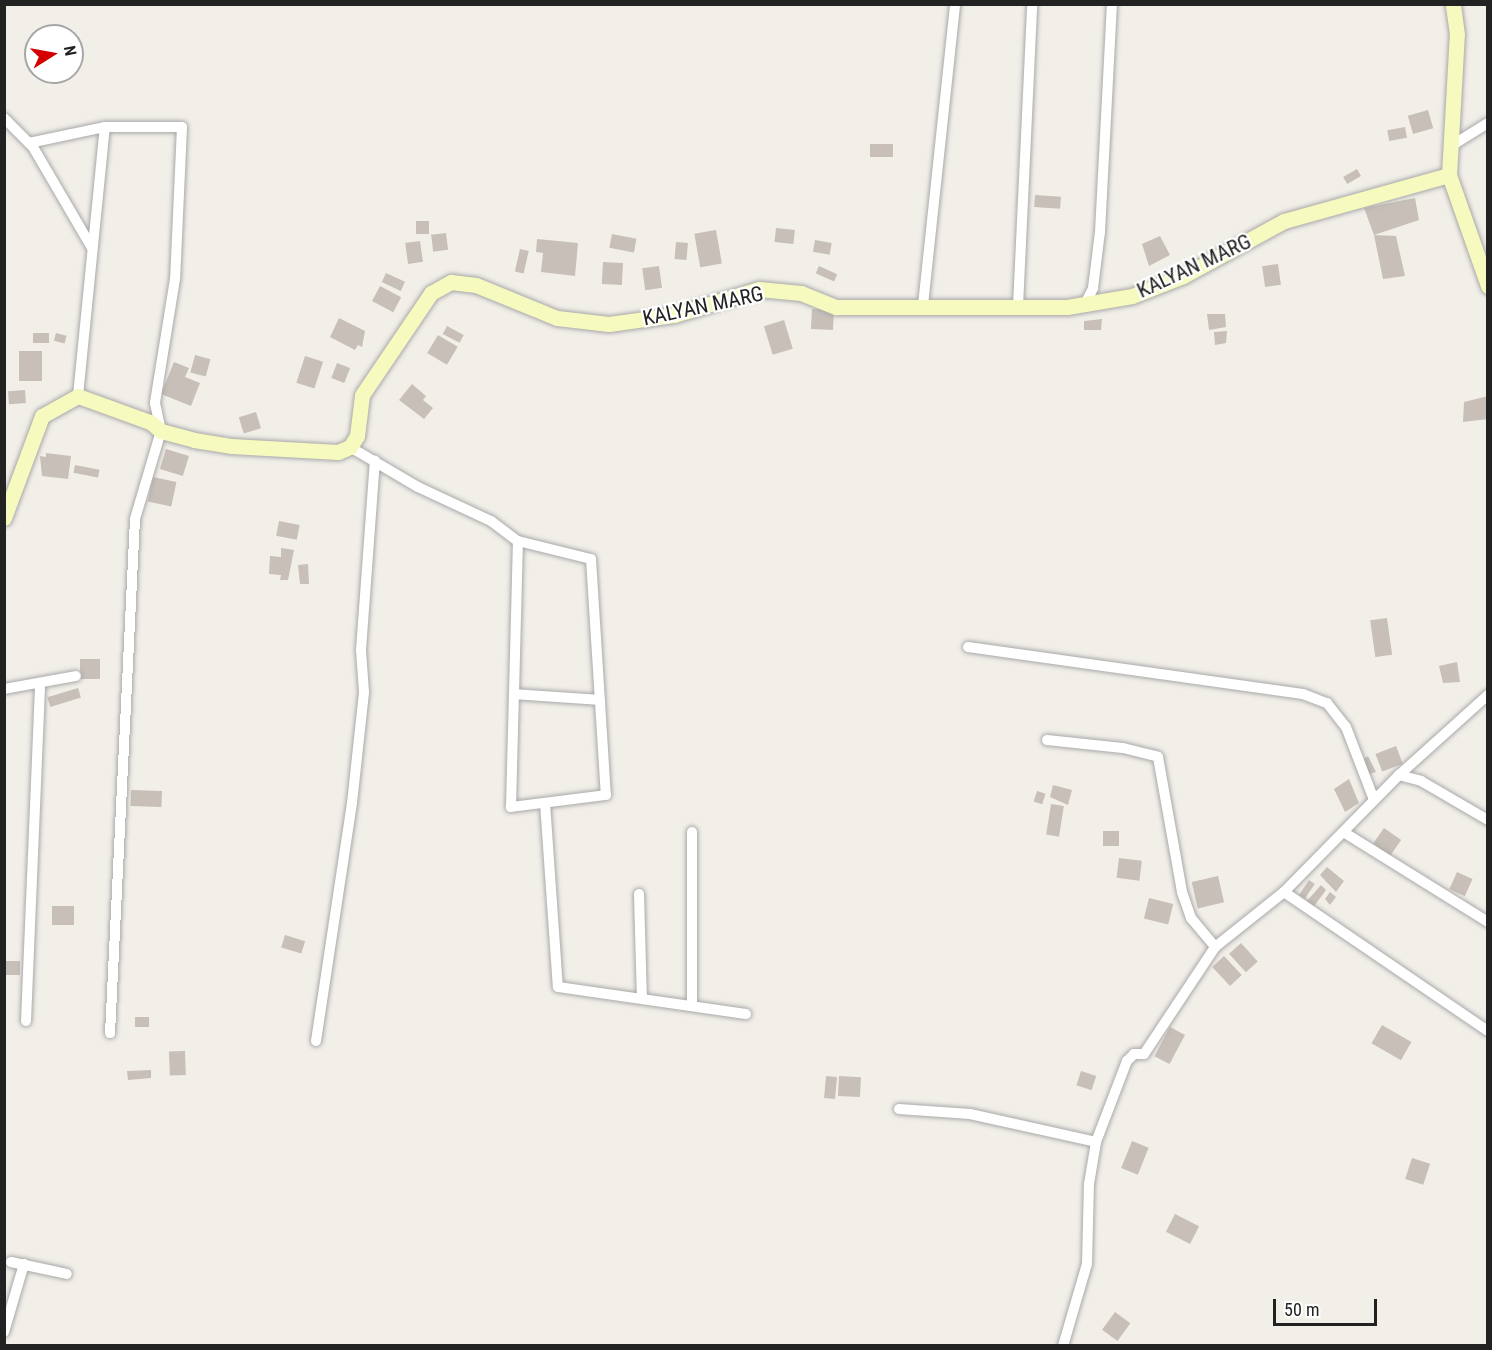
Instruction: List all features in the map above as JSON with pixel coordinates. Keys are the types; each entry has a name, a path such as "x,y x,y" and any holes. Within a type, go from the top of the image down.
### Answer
{"street":[{"path":"923,305 955,4"},
{"path":"1018,306 1032,4"},
{"path":"1085,304 1093,288 1100,232 1112,4"},
{"path":"1453,4 1457,34 1449,175 1488,286"},
{"path":"4,118 29,143 92,248"},
{"path":"1451,146 1488,123"},
{"path":"29,143 105,127 182,127 175,279 155,403 161,431 135,519 110,1033"},
{"path":"78,396 105,127"},
{"name":"KALYAN MARG","path":"350,447 357,436 362,395 408,332 431,293 451,282 476,285 557,318 609,324 674,315 759,289 801,293 836,307 1085,304 1132,296 1183,276 1284,221 1449,175"},
{"path":"4,518 42,416 78,396 150,422 161,431 231,446 338,452 350,447 418,487 491,521 518,541 591,560 606,795 512,807 518,541"},
{"path":"316,1041 352,803 364,692 361,650 375,461"},
{"path":"968,647 1303,694 1327,703 1346,727 1374,800"},
{"path":"4,690 76,676"},
{"path":"26,1021 40,683"},
{"path":"514,694 600,700"},
{"path":"1062,1346 1087,1264 1089,1184 1096,1142 1126,1061 1134,1054 1144,1054 1215,947 1284,892 1399,775 1488,695"},
{"path":"1047,740 1123,748 1158,757 1182,892 1191,918 1215,947"},
{"path":"1399,775 1421,781 1488,820"},
{"path":"544,803 558,987 746,1014"},
{"path":"692,832 692,1006"},
{"path":"1345,832 1488,921"},
{"path":"1284,892 1488,1031"},
{"path":"639,894 642,999"},
{"path":"899,1109 970,1114 1096,1142"},
{"path":"11,1262 67,1274"},
{"path":"4,1332 24,1264"}],"building":[{"path":"1428,110 1433,128 1413,134 1408,116"},
{"path":"1405,127 1407,138 1389,141 1387,130"},
{"path":"870,144 893,144 893,157 870,157"},
{"path":"1357,169 1361,176 1347,184 1343,177"},
{"path":"1035,195 1061,197 1060,209 1034,207"},
{"path":"1415,198 1419,220 1374,235 1364,208"},
{"path":"416,221 429,221 429,234 416,234"},
{"path":"776,228 795,230 793,244 775,242"},
{"path":"716,230 722,263 700,267 694,234"},
{"path":"446,233 448,250 433,252 431,235"},
{"path":"612,234 637,239 634,253 609,248"},
{"path":"1374,235 1396,236 1405,276 1383,279"},
{"path":"1160,236 1170,255 1149,266 1142,244"},
{"path":"537,239 578,243 575,276 541,272 543,253 536,252"},
{"path":"815,240 832,243 830,255 813,252"},
{"path":"420,241 423,262 408,264 405,243"},
{"path":"676,242 688,243 686,260 675,259"},
{"path":"520,249 529,251 524,273 515,271"},
{"path":"603,262 623,263 622,285 602,284"},
{"path":"1278,264 1281,285 1265,287 1262,266"},
{"path":"659,266 662,288 645,290 642,268"},
{"path":"819,266 837,274 834,281 816,273"},
{"path":"386,273 405,282 401,291 382,282"},
{"path":"380,286 401,297 393,312 372,301"},
{"path":"812,309 834,310 833,330 811,329"},
{"path":"1207,314 1225,314 1226,327 1209,330"},
{"path":"339,318 365,331 362,347 358,345 355,350 330,337"},
{"path":"1102,319 1101,330 1084,330 1084,321"},
{"path":"784,320 793,349 773,355 764,326"},
{"path":"447,326 464,335 460,343 443,334"},
{"path":"1227,331 1226,343 1215,345 1214,332"},
{"path":"33,333 49,333 49,343 33,343"},
{"path":"56,333 67,336 65,344 54,341"},
{"path":"438,335 458,347 447,365 427,353"},
{"path":"19,351 42,351 42,381 19,381"},
{"path":"195,355 210,359 206,377 190,372"},
{"path":"305,356 323,362 314,389 296,383"},
{"path":"174,362 189,368 185,377 200,383 191,406 161,394"},
{"path":"337,363 350,368 344,383 331,378"},
{"path":"412,384 426,396 423,400 433,408 424,419 399,400"},
{"path":"25,390 26,403 9,404 8,391"},
{"path":"1488,396 1488,419 1463,422 1464,402"},
{"path":"256,412 261,428 244,434 239,417"},
{"path":"166,449 189,456 183,476 160,469"},
{"path":"46,453 71,456 68,479 42,476 40,456 46,457"},
{"path":"75,465 100,470 98,478 73,473"},
{"path":"153,477 176,482 171,506 148,501"},
{"path":"279,521 300,525 297,540 276,536"},
{"path":"281,548 294,550 288,580 280,580 281,575 269,574 270,556 281,557"},
{"path":"308,564 309,584 300,584 298,565"},
{"path":"1387,618 1392,655 1375,657 1370,620"},
{"path":"80,659 100,659 100,679 80,679"},
{"path":"1457,662 1460,682 1443,683 1439,666"},
{"path":"78,688 81,698 50,707 47,697"},
{"path":"1396,746 1403,764 1382,772 1375,754"},
{"path":"1368,756 1376,772 1368,774 1362,760"},
{"path":"1349,779 1359,803 1345,812 1334,789"},
{"path":"1053,785 1072,790 1068,805 1050,797"},
{"path":"131,790 162,791 161,807 130,806"},
{"path":"1037,791 1046,794 1042,804 1034,801"},
{"path":"1051,804 1064,806 1059,837 1046,835"},
{"path":"1384,828 1401,840 1390,856 1373,844"},
{"path":"1103,831 1119,831 1119,846 1103,846"},
{"path":"1119,858 1142,861 1139,881 1117,878"},
{"path":"1327,867 1344,881 1336,892 1320,875"},
{"path":"1457,872 1473,879 1465,896 1449,889"},
{"path":"1218,876 1224,902 1198,908 1192,882"},
{"path":"1309,880 1315,884 1305,899 1299,895"},
{"path":"1321,885 1326,890 1312,909 1306,902"},
{"path":"1330,892 1336,897 1330,905 1325,899"},
{"path":"1149,898 1173,904 1168,924 1144,918"},
{"path":"52,906 74,906 74,925 52,925"},
{"path":"285,935 305,941 301,954 281,947"},
{"path":"1241,943 1258,962 1246,972 1229,954"},
{"path":"1224,956 1242,975 1230,986 1212,967"},
{"path":"4,961 20,961 20,975 4,975"},
{"path":"135,1017 149,1017 149,1027 135,1027"},
{"path":"1382,1025 1411,1042 1401,1060 1372,1043"},
{"path":"1170,1027 1185,1035 1170,1064 1155,1056"},
{"path":"185,1051 186,1075 170,1076 169,1052"},
{"path":"151,1070 151,1078 128,1080 127,1071"},
{"path":"1081,1071 1096,1076 1092,1090 1076,1085"},
{"path":"826,1076 837,1077 835,1099 824,1098"},
{"path":"839,1076 861,1077 860,1097 838,1096"},
{"path":"1132,1141 1149,1148 1138,1175 1121,1168"},
{"path":"1412,1158 1430,1164 1423,1185 1405,1179"},
{"path":"1175,1214 1199,1226 1190,1244 1166,1232"},
{"path":"1115,1312 1130,1323 1117,1341 1102,1330"}]}
